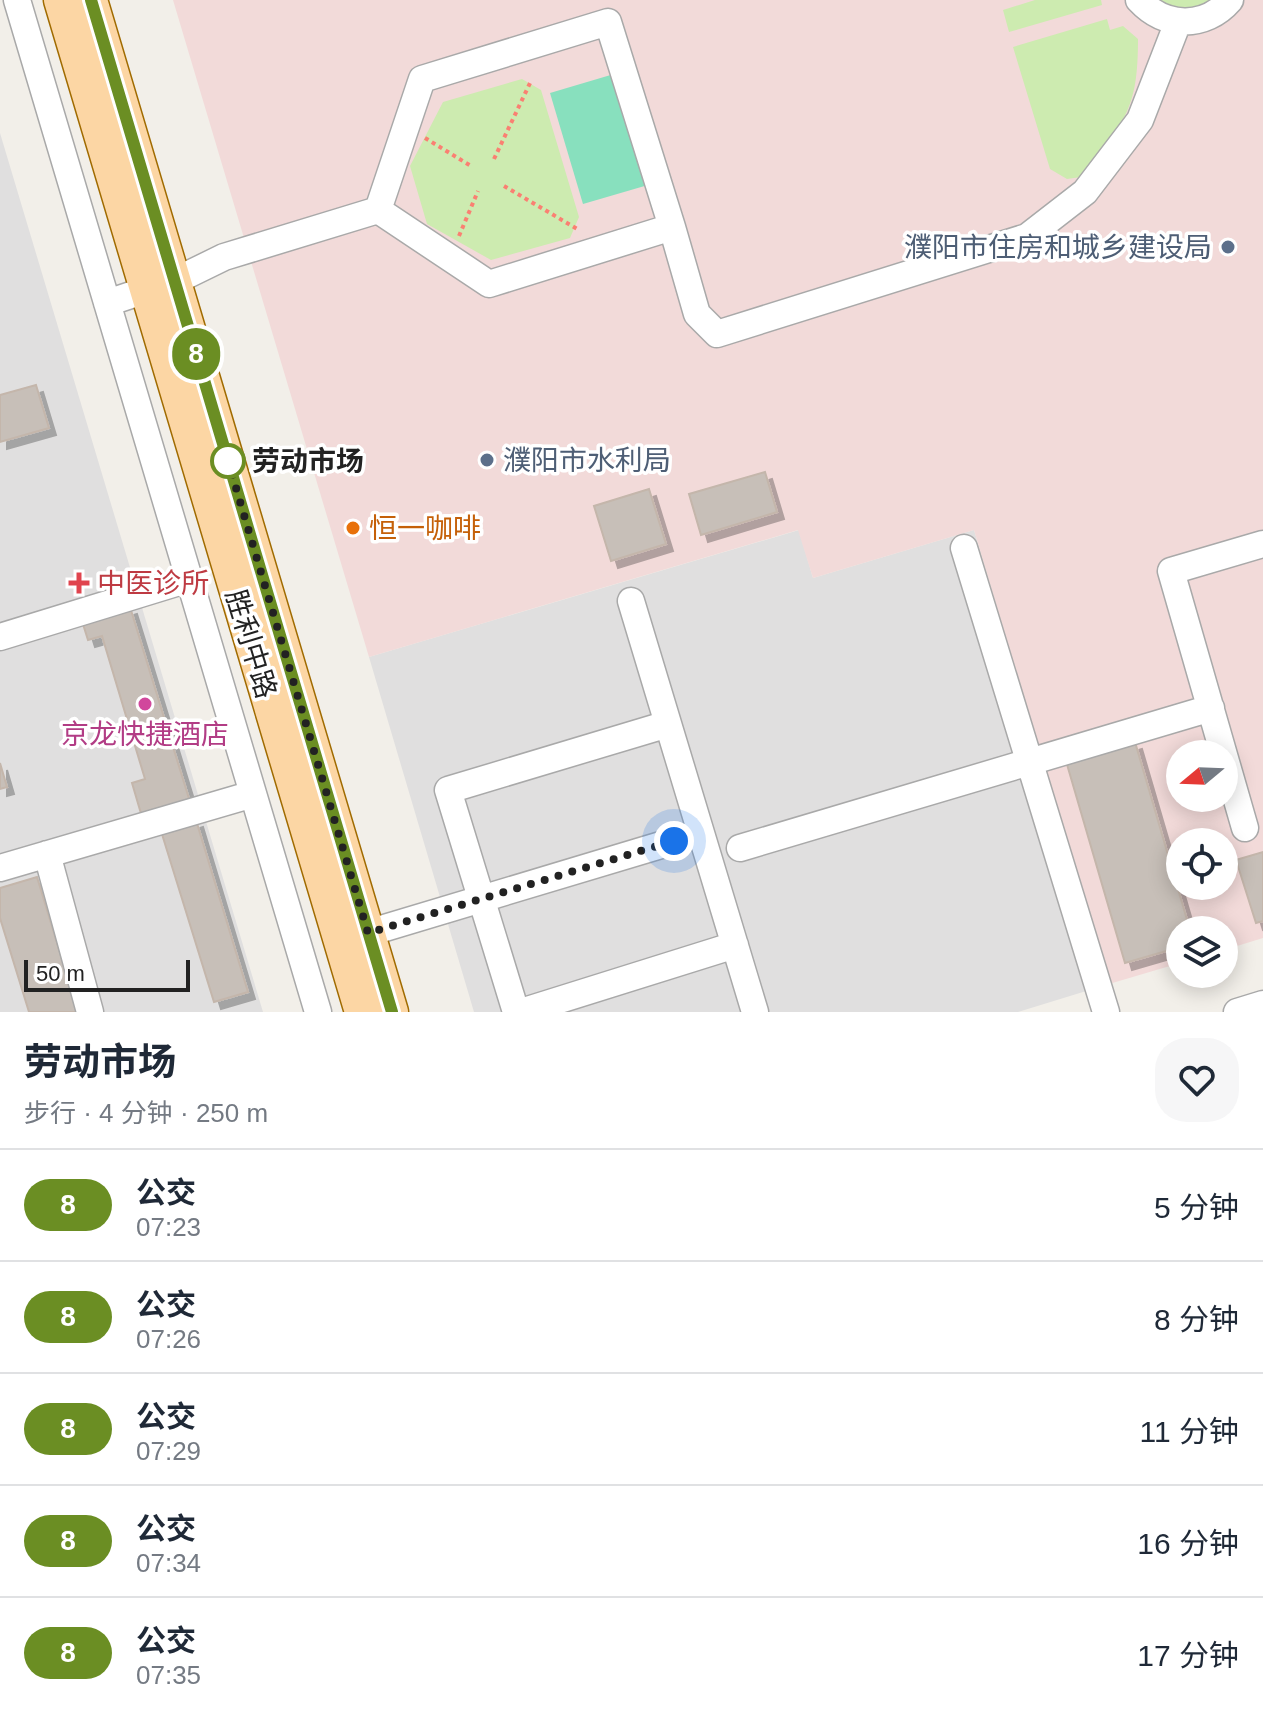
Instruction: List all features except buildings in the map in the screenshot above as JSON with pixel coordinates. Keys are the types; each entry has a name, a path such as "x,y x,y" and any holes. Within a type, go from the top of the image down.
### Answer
{"main road":[{"name":"胜利中路","path":"60,0 160,285 392,1012"},
{"name":"胜利中路","path":"91,0 160,285 361,1012"}],"street":[{"path":"17,0 253,794 310,1010"},
{"path":"1139,0 1152,12 1178,22 1205,18 1230,0"},
{"path":"378,210 422,79 605,11 697,314 717,334 1027,237 1085,192 1140,120 1178,22"},
{"path":"107,303 160,285 224,257 378,210"},
{"path":"378,210 489,284 672,227"},
{"path":"1245,828 1171,571 1263,544"},
{"path":"964,548 1106,1012"},
{"path":"0,637 189,579"},
{"path":"631,601 755,1012"},
{"path":"740,848 1211,708"},
{"path":"668,724 448,790 518,1012 735,945"},
{"path":"0,868 253,794"},
{"path":"368,933 701,833"},
{"path":"47,854 90,1012"},
{"path":"1237,1012 1263,1004"}],"path":[{"path":"494,159 531,81"},
{"path":"406,126 471,166"},
{"path":"504,186 579,230"},
{"path":"449,258 478,191"}],"shaded area":[{"path":"173,0 1263,0 1263,938 1238,946 1238,916 1166,916 1166,967 1109,984 974,530 813,578 798,530 369,657"},
{"path":"0,133 263,1012 0,1012"},
{"path":"799,530 813,578 974,530 1109,984 1018,1012 474,1012 369,657"}],"green space":[{"path":"1035,0 1101,0 1102,5 1009,32 1003,10"},
{"path":"1158,0 1219,0 1188,10"},
{"path":"1107,19 1110,30 1123,26 1138,39 1131,100 1118,128 1081,177 1067,179 1050,169 1013,47"},
{"path":"614,74 648,185 583,204 550,93"},
{"path":"522,79 541,90 579,217 570,238 491,260 427,224 410,166 443,102"}],"bus line":[{"name":"8","path":"91,0 392,1012"}],"place":[{"name":"濮阳市住房和城乡建设局","path":"1228,247"},
{"name":"濮阳市水利局","path":"487,460"},
{"name":"劳动市场","path":"228,461"},
{"name":"恒一咖啡","path":"353,528"},
{"name":"中医诊所","path":"79,583"},
{"name":"京龙快捷酒店","path":"145,704"}],"route":[{"path":"228,461 368,933 674,841"}]}
